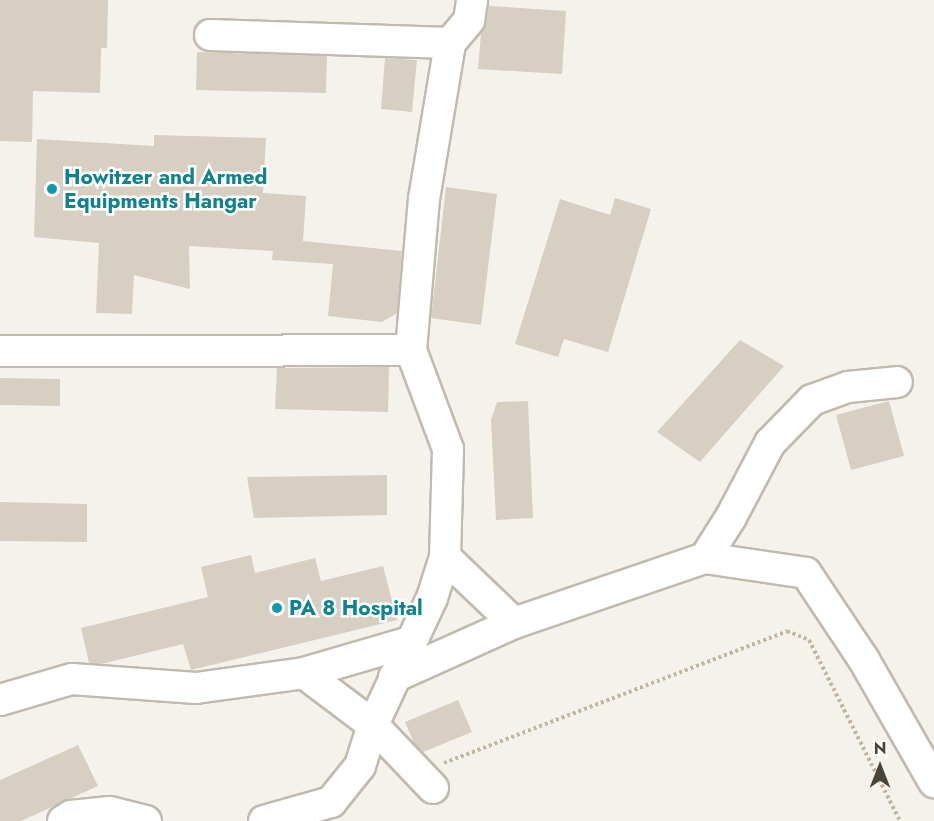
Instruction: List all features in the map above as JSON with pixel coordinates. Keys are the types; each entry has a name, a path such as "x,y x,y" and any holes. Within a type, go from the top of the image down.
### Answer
{"lane":[{"path":"264,821 334,812 360,766 373,725 394,676 432,598 445,556 448,449 411,350 424,199 450,44 469,20 472,0"},
{"path":"210,35 450,44"},
{"path":"0,351 411,350"},
{"path":"705,558 731,517 770,443 812,400 848,387 897,382"},
{"path":"445,556 514,623"},
{"path":"394,676 514,623 705,558 806,573 864,660 934,782"},
{"path":"0,700 72,680 196,687 304,673 410,642"},
{"path":"304,673 373,725 433,788"},
{"path":"63,821 71,816 110,812 146,821"}],"path":[{"path":"433,788 434,772 438,765 787,631 809,640 900,821"}],"building":[{"path":"0,0 108,0 107,48 101,48 100,93 33,91 32,142 0,141"},
{"path":"489,6 566,11 562,74 478,69 481,33 486,23"},
{"path":"197,52 327,56 326,93 196,90"},
{"path":"385,58 417,60 412,112 381,109"},
{"path":"154,135 266,138 263,193 306,196 303,241 402,251 397,313 382,322 328,316 333,264 272,260 273,251 189,246 190,289 134,275 132,314 96,313 99,243 34,237 37,139 154,146"},
{"path":"446,187 497,194 481,325 431,318"},
{"path":"615,198 651,209 608,352 564,339 558,357 515,344 560,199 610,215"},
{"path":"740,340 784,366 700,462 657,432"},
{"path":"389,367 388,412 275,409 277,368"},
{"path":"0,378 60,379 60,406 0,405"},
{"path":"528,401 533,518 496,520 491,420 497,402"},
{"path":"889,401 904,456 851,470 836,415"},
{"path":"387,475 387,515 254,518 247,477"},
{"path":"0,502 87,504 87,542 0,541"},
{"name":"PA 8 Hospital","path":"251,555 255,573 315,558 321,581 383,566 397,620 191,670 183,644 101,664 89,663 81,628 208,597 201,567"},
{"path":"458,700 472,732 423,752 414,743 405,722"},
{"path":"78,745 98,786 21,821 0,821 0,780"}],"place":[{"name":"Howitzer and Armed Equipments Hangar","path":"52,189"},
{"name":"PA 8 Hospital","path":"277,608"}]}
